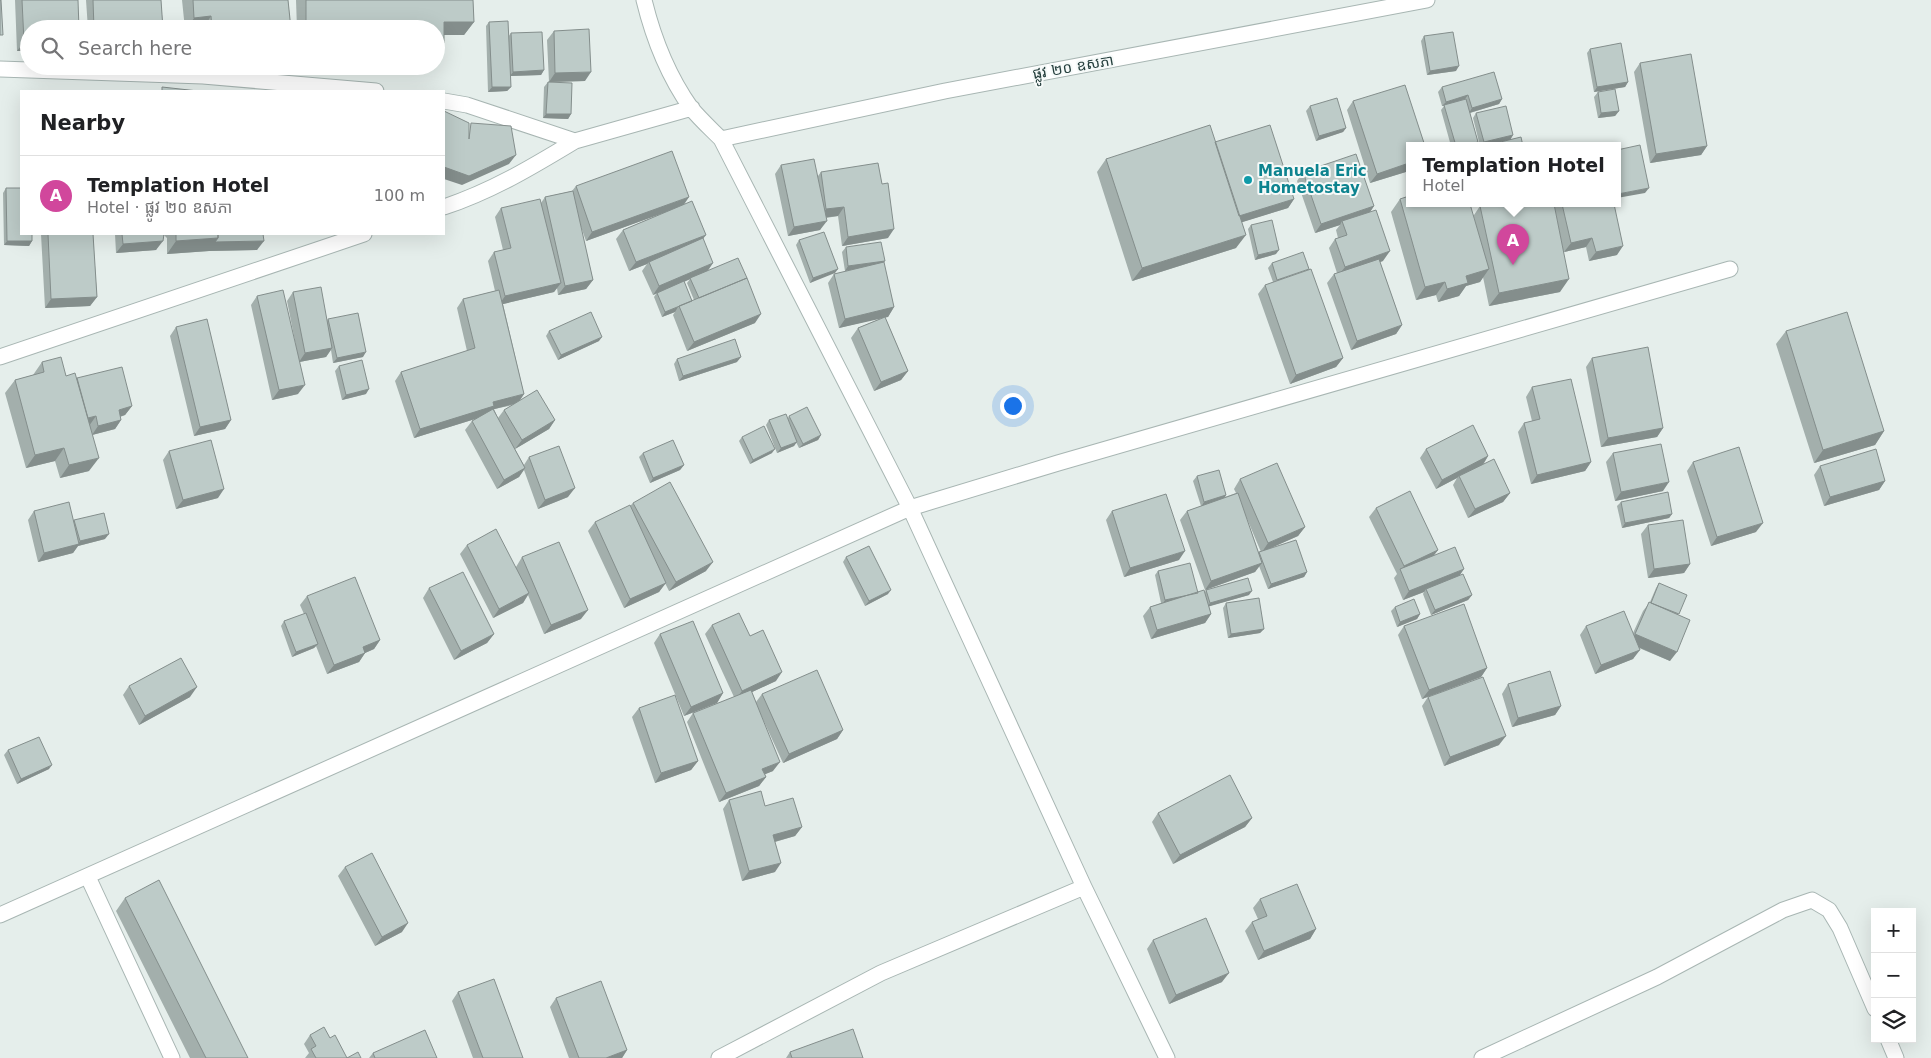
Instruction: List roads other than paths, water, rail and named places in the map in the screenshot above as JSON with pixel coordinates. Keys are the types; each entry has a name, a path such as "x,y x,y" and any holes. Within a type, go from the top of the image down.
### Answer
{"street":[{"name":"ផ្លូវ ២០ ឧសភា","path":"721,139 945,91 1427,0"},
{"path":"645,3 672,76 692,108 721,139 910,508 1084,886 1167,1058"},
{"path":"0,69 20,70"},
{"path":"174,75 364,90"},
{"path":"445,101 466,105 575,141"},
{"path":"445,207 478,195 520,175 575,141 692,108"},
{"path":"0,357 361,235"},
{"path":"0,915 910,508 1067,460 1730,269"},
{"path":"88,876 172,1058"},
{"path":"719,1058 881,973 1084,886"},
{"path":"1482,1058 1657,977 1783,910 1812,900 1829,910 1840,928 1871,1000"},
{"path":"1890,1043 1896,1058"}],"place":[{"name":"Manuela Eric Hometostay","path":"1248,180"},
{"name":"Templation Hotel","path":"1513,265"}]}
